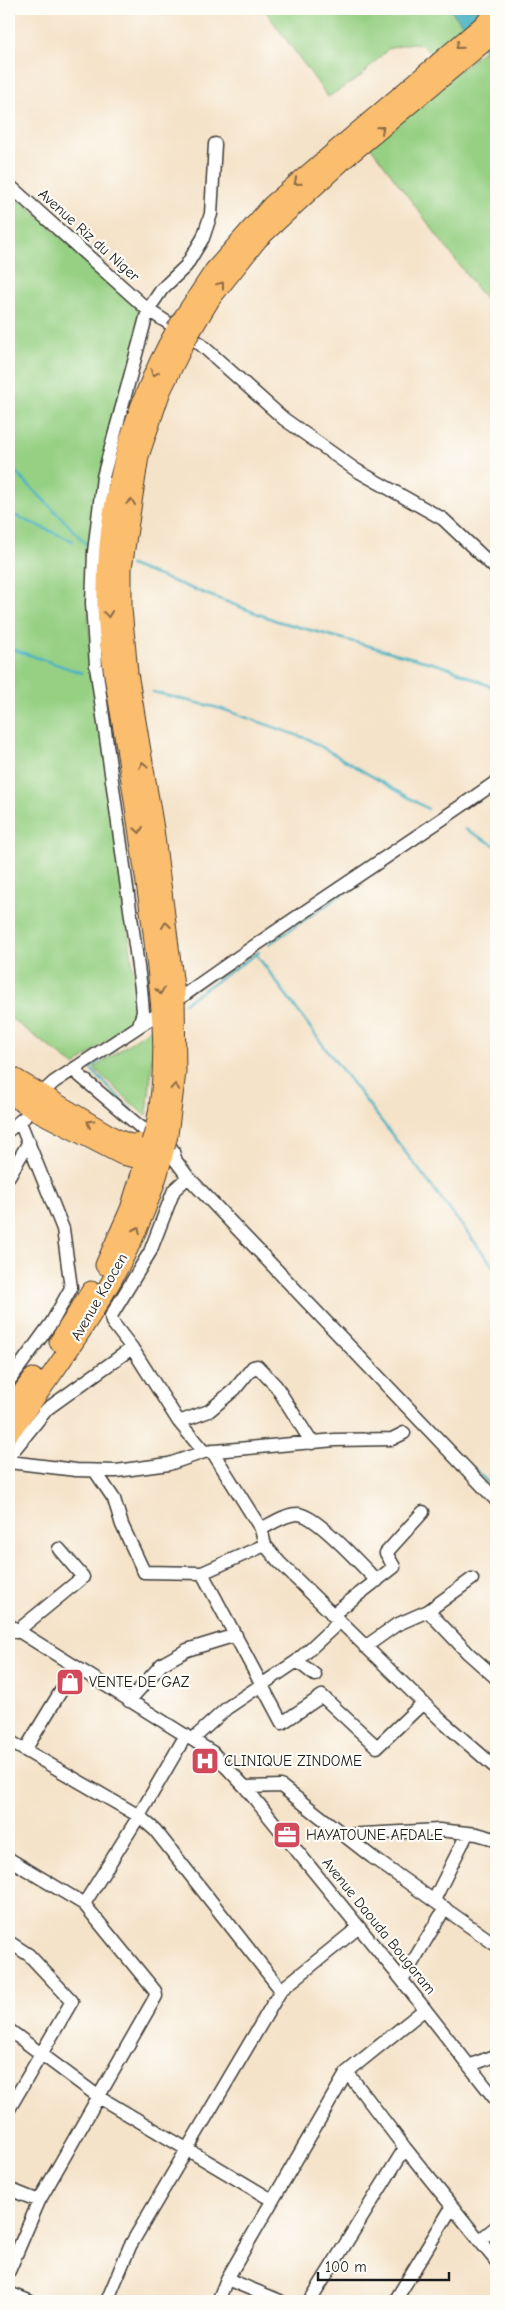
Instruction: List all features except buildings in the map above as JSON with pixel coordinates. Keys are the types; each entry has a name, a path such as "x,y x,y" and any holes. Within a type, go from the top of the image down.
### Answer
{"highway":[{"path":"339,155 496,14"},
{"path":"157,1143 163,1055 162,1006 140,837 125,697 107,605 116,558 122,467 138,411 155,369 185,327 209,278 233,247 272,205 496,32"},
{"path":"9,1075 32,1108 127,1144 157,1143"},
{"path":"9,1094 122,1155 132,1169 136,1189"},
{"path":"122,1155 157,1143"},
{"name":"Avenue Kaocen","path":"9,1410 55,1348 87,1299 112,1252 136,1189 157,1143"},
{"name":"Avenue Kaocen","path":"9,1433 87,1323 145,1212 160,1170 157,1143"}],"street":[{"path":"139,1025 142,1012 140,988 96,666 92,602 94,552 103,477 148,310 162,289 186,266 203,238 210,214 216,144"},
{"name":"Avenue Riz du Niger","path":"9,185 148,310 198,342 241,383 303,434 356,470 453,526 496,569"},
{"path":"184,996 273,932 496,782"},
{"path":"9,1130 32,1108 54,1082 153,1017"},
{"path":"73,1070 139,1126 172,1149 176,1161 188,1176 496,1500"},
{"path":"9,1381 52,1322 71,1288 64,1229 40,1174 29,1142 32,1108"},
{"path":"9,1176 29,1142"},
{"path":"188,1176 174,1190 150,1252 111,1316 112,1322 132,1348 179,1422 208,1452 261,1529 266,1545 279,1562 365,1648 496,1768"},
{"path":"9,1456 47,1409 132,1348"},
{"path":"179,1422 209,1410 235,1389 253,1367 257,1366 276,1386 312,1442"},
{"path":"9,1462 95,1471 116,1471 169,1464 208,1452 312,1442 392,1439 404,1433"},
{"path":"95,1471 114,1498 122,1525 144,1572 202,1573 266,1545"},
{"path":"84,1904 189,1737 227,1708 297,1661 335,1619 394,1567 386,1553 423,1512"},
{"path":"261,1529 294,1514 303,1514 330,1533 377,1581"},
{"path":"13,1629 83,1577 59,1549"},
{"path":"202,1573 282,1723 322,1696 377,1747 423,1703"},
{"path":"365,1648 396,1625 428,1611 472,1579"},
{"path":"428,1611 468,1653 496,1678"},
{"name":"Avenue Daouda Bougaram","path":"13,1629 212,1752 245,1787 402,1980 496,2100"},
{"path":"128,1701 162,1664 187,1650 236,1635"},
{"path":"297,1661 315,1675"},
{"path":"25,1750 75,1668"},
{"path":"9,1741 139,1816 155,1830 281,1990"},
{"path":"245,1787 281,1786 372,1857 496,1944"},
{"path":"345,1835 437,1830 491,1838 496,1842"},
{"path":"434,1900 467,1834"},
{"path":"9,1859 84,1904 155,1991 156,1996 39,2201 9,2271"},
{"path":"402,1980 446,1908"},
{"path":"107,2301 130,2246 281,1990 359,1927"},
{"path":"9,1942 30,1955 71,1998 72,2003 9,2109"},
{"path":"218,2301 227,2279 347,2072 425,2010"},
{"path":"9,2030 99,2098 272,2200"},
{"path":"469,2066 496,2055"},
{"path":"347,2072 404,2148 496,2261"},
{"path":"310,2301 404,2148"},
{"path":"9,2189 39,2201"},
{"path":"396,2301 452,2207"},
{"path":"480,2240 496,2228"},
{"path":"227,2279 280,2301"},
{"path":"9,2293 29,2301"}],"green space":[{"path":"264,9 450,9 466,29 435,58 422,45 412,43 388,49 360,77 328,97"},
{"path":"484,50 496,69 496,314 370,146"},
{"path":"9,189 134,303 142,321 87,556 89,628 137,998 130,1022 75,1066 9,1017"},
{"path":"156,1025 147,1115 141,1112 94,1068"}],"water":[{"path":"450,9 496,9 496,69 484,50"}],"waterway":[{"path":"9,466 89,547"},
{"path":"9,513 73,541"},
{"path":"130,565 277,621 450,668 496,689"},
{"path":"9,648 82,673"},
{"path":"153,692 222,709 308,739 428,809"},
{"path":"465,829 496,846"},
{"path":"269,944 359,883"},
{"path":"184,1003 259,952"},
{"path":"256,954 326,1049 496,1270"},
{"path":"116,1048 90,1068 136,1115"},
{"path":"474,1468 496,1491"}],"place":[{"name":"VENTE DE GAZ","path":"70,1682"},
{"name":"CLINIQUE ZINDOME","path":"205,1761"},
{"name":"HAYATOUNE AFDALE","path":"287,1835"}]}
